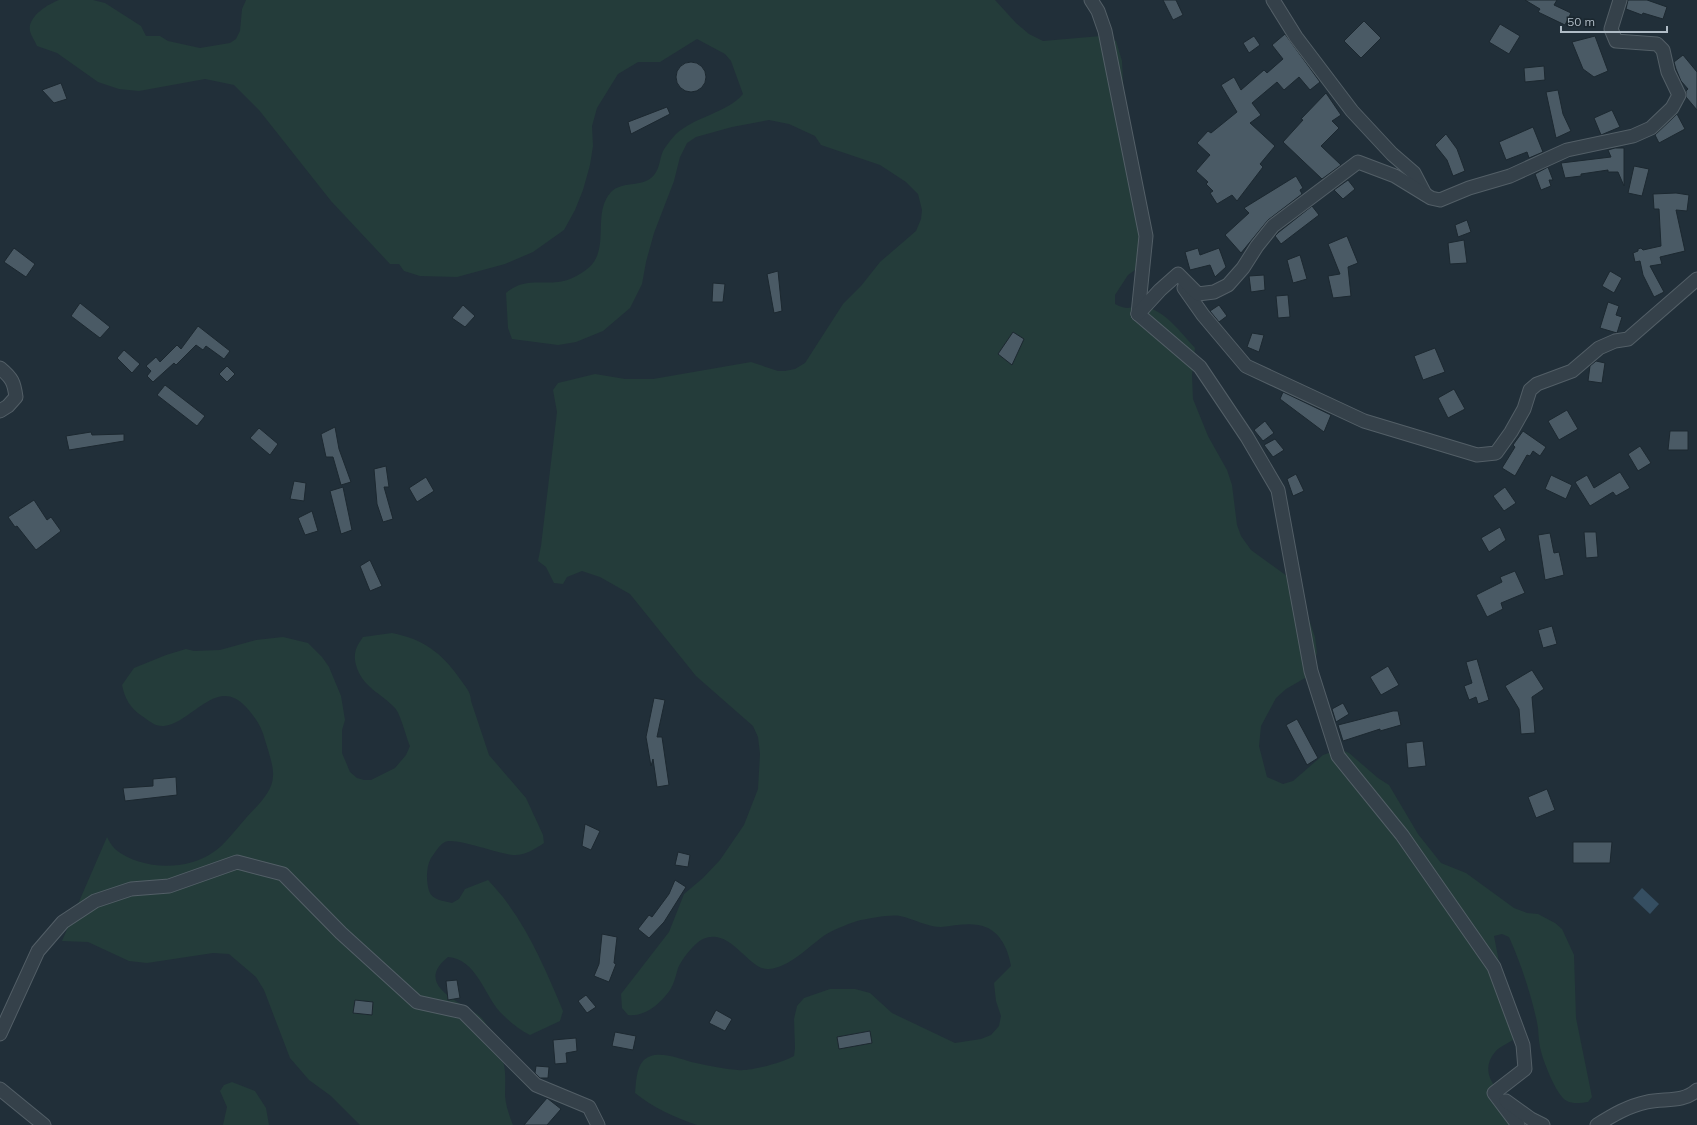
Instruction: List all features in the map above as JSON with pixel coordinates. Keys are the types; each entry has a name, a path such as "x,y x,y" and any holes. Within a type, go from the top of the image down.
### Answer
{"street":[{"path":"1091,0 1098,11 1106,31 1146,236 1138,314"},
{"path":"1273,0 1296,37 1352,111 1392,154 1414,173 1426,195"},
{"path":"1178,274 1198,294 1214,292 1228,285 1243,268 1257,246 1274,226 1358,162 1395,176 1426,195 1440,200 1469,188 1510,176 1567,150 1633,136 1651,128 1672,108 1679,95 1668,72 1663,50 1657,44 1616,42 1611,28 1620,0"},
{"path":"1138,314 1160,290 1178,274"},
{"path":"1178,274 1182,285 1203,315 1246,366 1364,421 1477,454 1496,452 1511,432 1524,409 1530,390 1537,384 1572,371 1599,348 1615,341 1628,339 1697,279"},
{"path":"1138,314 1200,366 1247,437 1278,490 1312,671 1338,756 1402,836 1494,967 1523,1045 1525,1069 1494,1094"},
{"path":"0,368 9,375 15,384 16,397 8,406 0,411"},
{"path":"0,1034 38,951 63,922 95,901 131,888 169,886 237,862 283,874 341,933 417,1002 463,1012 536,1085 589,1107 598,1125"},
{"path":"0,1088 44,1125"},
{"path":"1597,1125 1622,1109 1648,1102 1679,1099 1693,1094 1697,1090"},
{"path":"1494,1094 1518,1125"},
{"path":"1494,1094 1531,1120 1543,1125"}],"green space":[{"path":"59,0 93,0 105,3 141,26 146,36 160,36 168,41 200,48 230,43 236,39 240,31 242,9 246,0 995,0 1016,23 1029,34 1043,41 1101,36 1116,41 1122,61 1127,159 1150,237 1135,270 1128,275 1115,295 1115,304 1124,308 1145,307 1153,309 1173,323 1195,348 1192,375 1193,399 1208,436 1227,470 1232,485 1237,525 1241,536 1251,550 1291,579 1298,587 1315,637 1317,653 1310,672 1305,678 1286,689 1276,698 1261,726 1259,746 1267,777 1283,784 1293,781 1323,755 1340,749 1349,753 1378,778 1389,785 1418,834 1441,863 1466,873 1514,908 1527,913 1538,914 1555,923 1562,929 1574,955 1576,1018 1592,1097 1588,1102 1569,1102 1563,1098 1554,1085 1541,1052 1535,1011 1522,968 1509,937 1502,934 1494,936 1504,988 1518,1037 1495,1052 1489,1063 1489,1074 1493,1084 1501,1094 1541,1125 697,1125 664,1112 635,1093 636,1081 641,1064 648,1057 654,1055 669,1056 728,1069 743,1070 766,1066 794,1056 794,1019 797,1006 804,998 830,989 855,989 870,993 892,1013 955,1043 981,1039 991,1035 999,1026 1001,1016 996,1001 994,983 1011,966 1008,952 997,935 992,930 973,924 936,927 905,917 896,916 881,916 865,919 843,926 825,935 791,961 784,965 769,969 761,968 730,943 721,938 711,937 701,940 691,949 682,961 671,988 662,1000 646,1012 628,1015 622,1008 621,994 669,932 684,894 703,878 720,860 744,825 758,789 760,754 758,737 753,726 696,676 630,594 600,577 582,571 567,577 563,584 554,583 546,567 538,561 557,412 553,390 558,383 595,374 625,379 653,379 751,362 778,371 795,369 805,363 843,304 861,286 880,262 916,231 921,219 922,210 918,194 906,182 880,165 821,145 815,136 789,124 769,120 732,127 696,137 687,143 680,157 674,181 654,233 642,284 630,308 603,331 576,342 558,345 512,339 508,328 506,293 512,288 525,283 561,281 577,276 583,272 592,264 598,255 602,212 605,201 611,192 620,186 647,181 658,169 663,151 676,134 693,123 729,106 743,94 731,61 725,54 697,39 660,62 638,62 618,74 597,108 592,126 593,146 590,165 583,190 575,210 564,230 533,252 505,264 457,277 420,276 404,271 399,264 390,264 331,201 259,110 234,85 205,79 139,91 119,89 98,82 57,53 37,46 30,31 32,21 44,8"},
{"path":"392,633 413,639 431,648 446,662 466,687 469,692 489,755 526,798 543,835 544,843 529,852 517,855 506,854 458,842 445,842 439,847 431,858 427,870 427,883 431,894 439,900 452,903 459,899 465,889 488,880 506,901 532,942 563,1011 560,1021 530,1035 514,1025 500,1012 494,1005 478,978 466,964 458,959 448,957 439,967 436,975 437,983 443,991 479,1015 493,1036 500,1051 504,1065 505,1100 513,1125 360,1125 331,1096 309,1080 290,1058 264,990 256,977 229,954 213,953 147,963 129,961 88,942 62,941 107,837 115,849 125,856 137,861 163,866 189,863 201,859 216,850 230,837 263,799 272,782 273,768 264,735 258,722 246,707 235,698 225,696 215,698 205,703 175,723 164,726 155,725 134,710 125,695 122,685 134,668 166,655 186,649 194,651 220,650 256,640 283,637 308,643 322,657 329,667 341,696 345,720 342,730 342,753 350,772 357,778 371,780 395,768 406,755 410,746 397,711 390,703 367,684 359,673 355,661 356,650 363,637"},
{"path":"232,1082 255,1091 266,1108 269,1125 223,1125 227,1107 220,1091 224,1085"}],"water":[{"path":"1642,888 1659,904 1650,914 1633,898"}],"building":[{"path":"1163,0 1176,0 1183,15 1173,20"},
{"path":"1525,0 1557,0 1554,5 1571,13 1565,25 1538,12 1540,9"},
{"path":"1628,0 1647,0 1667,7 1663,19 1643,13 1642,15 1626,9"},
{"path":"1364,21 1381,38 1361,58 1344,41"},
{"path":"1500,24 1520,36 1509,54 1489,42"},
{"path":"1285,34 1320,82 1310,90 1299,77 1284,90 1277,82 1252,103 1261,115 1250,123 1275,146 1260,164 1263,167 1237,201 1232,195 1217,204 1210,193 1213,191 1206,184 1208,182 1196,171 1210,155 1197,143 1208,131 1211,133 1237,112 1221,85 1234,77 1241,90 1264,70 1267,73 1283,59 1272,45"},
{"path":"1254,36 1260,45 1249,53 1243,43"},
{"path":"1595,36 1608,71 1594,77 1583,69 1572,42"},
{"path":"1683,55 1697,72 1697,110 1686,97 1686,91 1688,89 1681,81 1674,62"},
{"path":"691,62 701,67 706,77 701,87 691,92 681,87 676,77 681,67"},
{"path":"1544,66 1545,80 1525,82 1524,68"},
{"path":"61,83 67,99 54,103 42,90"},
{"path":"1558,90 1563,114 1571,131 1556,138 1546,92"},
{"path":"1326,93 1341,115 1332,121 1339,128 1321,146 1341,165 1322,179 1283,142 1303,120 1301,119"},
{"path":"667,107 670,114 631,134 628,122"},
{"path":"1612,110 1620,127 1601,135 1594,118"},
{"path":"1677,114 1685,129 1659,143 1655,135"},
{"path":"1533,127 1543,152 1529,158 1527,152 1506,160 1499,142"},
{"path":"1446,134 1457,149 1465,171 1453,176 1447,160 1435,145"},
{"path":"1624,148 1624,186 1618,172 1608,172 1608,170 1565,178 1561,163 1611,157 1608,150"},
{"path":"1634,166 1649,169 1642,196 1628,193"},
{"path":"1548,167 1553,180 1549,180 1551,186 1541,190 1535,174"},
{"path":"1296,176 1303,188 1300,190 1302,194 1268,220 1241,253 1225,235 1249,213 1244,208"},
{"path":"1348,180 1355,189 1343,199 1334,190"},
{"path":"1676,193 1689,195 1687,211 1676,210 1685,251 1660,257 1662,264 1650,266 1664,292 1654,297 1643,275 1640,261 1635,262 1633,253 1641,248 1643,250 1661,246 1659,209 1654,209 1653,194"},
{"path":"1312,206 1319,215 1281,244 1275,236"},
{"path":"1467,220 1471,232 1458,237 1455,225"},
{"path":"1347,236 1358,263 1348,267 1351,296 1333,298 1328,276 1340,274 1328,244"},
{"path":"1464,240 1467,263 1450,264 1448,243"},
{"path":"14,248 35,264 26,277 4,262"},
{"path":"1198,248 1200,255 1219,248 1226,267 1215,277 1210,265 1190,270 1185,252"},
{"path":"1300,255 1307,279 1293,283 1287,260"},
{"path":"778,271 782,311 774,313 767,274"},
{"path":"1610,271 1622,278 1614,293 1602,286"},
{"path":"1264,275 1265,290 1251,292 1249,276"},
{"path":"713,283 725,284 723,302 712,302"},
{"path":"1288,295 1290,317 1278,318 1276,296"},
{"path":"1608,302 1619,306 1616,315 1622,317 1617,333 1600,328"},
{"path":"80,303 110,327 100,338 71,316"},
{"path":"463,305 475,316 465,327 452,318"},
{"path":"1219,305 1227,316 1219,322 1210,311"},
{"path":"198,326 230,351 224,359 206,346 203,350 196,345 176,365 174,363 153,382 147,376 151,371 146,366 156,357 160,362 177,345 181,349"},
{"path":"1013,332 1024,339 1012,365 998,354"},
{"path":"1252,333 1264,335 1259,352 1247,347"},
{"path":"1435,348 1445,372 1423,380 1414,356"},
{"path":"124,350 140,364 132,373 117,358"},
{"path":"1596,361 1605,363 1602,383 1588,381 1590,366"},
{"path":"227,366 235,374 227,382 219,374"},
{"path":"165,385 205,416 197,426 157,395"},
{"path":"1454,389 1465,409 1448,418 1438,398"},
{"path":"1283,392 1331,415 1324,432 1280,399"},
{"path":"1567,410 1578,429 1559,440 1548,421"},
{"path":"1265,421 1274,433 1263,441 1254,430"},
{"path":"335,427 339,449 351,482 341,485 333,457 326,457 321,434"},
{"path":"259,428 278,444 270,455 250,438"},
{"path":"1523,431 1546,447 1540,456 1533,451 1530,456 1527,455 1515,476 1502,468 1515,447 1513,445"},
{"path":"1670,431 1688,431 1688,450 1668,450"},
{"path":"91,432 92,435 124,434 124,441 69,450 66,436"},
{"path":"1275,439 1284,450 1273,457 1264,445"},
{"path":"1640,446 1651,463 1638,471 1628,454"},
{"path":"386,466 389,487 384,487 393,519 383,522 377,504 374,469"},
{"path":"1620,472 1630,488 1616,496 1613,492 1590,506 1575,482 1587,475 1594,488"},
{"path":"1296,474 1304,491 1293,496 1287,479"},
{"path":"1551,475 1572,485 1566,499 1545,489"},
{"path":"426,477 434,491 417,502 409,488"},
{"path":"294,481 306,483 304,501 290,499"},
{"path":"343,487 352,530 341,534 330,491"},
{"path":"1505,487 1516,503 1504,511 1493,496"},
{"path":"34,500 47,520 51,517 61,531 36,550 8,517"},
{"path":"312,511 318,531 305,535 298,518"},
{"path":"1500,527 1506,540 1489,552 1481,538"},
{"path":"1584,532 1596,532 1598,557 1586,558"},
{"path":"1550,533 1554,553 1559,552 1564,575 1545,580 1538,535"},
{"path":"370,560 382,586 370,591 360,566"},
{"path":"1515,571 1525,593 1501,603 1503,609 1487,617 1476,595 1502,582 1500,577"},
{"path":"1552,626 1557,644 1543,648 1538,630"},
{"path":"1477,659 1489,700 1478,704 1476,697 1469,700 1464,686 1472,683 1466,662"},
{"path":"1388,666 1399,685 1381,695 1370,677"},
{"path":"1532,670 1544,689 1532,697 1535,733 1521,734 1519,709 1505,686"},
{"path":"654,698 665,700 657,737 662,737 669,785 657,787 653,759 651,766 646,737"},
{"path":"1343,703 1349,714 1336,722 1332,709"},
{"path":"1398,711 1401,725 1380,731 1380,729 1343,741 1338,725"},
{"path":"1297,719 1318,758 1307,765 1286,725"},
{"path":"1423,741 1426,766 1408,768 1406,743"},
{"path":"176,777 177,795 125,801 123,788 153,786 153,779"},
{"path":"1547,789 1555,810 1536,818 1528,797"},
{"path":"585,824 600,831 591,850 582,846"},
{"path":"1573,842 1612,842 1610,863 1573,863"},
{"path":"678,852 690,855 688,867 675,865"},
{"path":"675,880 686,887 664,922 649,938 638,929 649,915 652,917 669,894"},
{"path":"602,934 617,937 614,963 616,964 609,982 594,976 599,964"},
{"path":"457,980 460,998 448,1000 446,981"},
{"path":"586,995 596,1007 587,1013 578,1001"},
{"path":"355,1000 373,1002 372,1015 353,1013"},
{"path":"716,1010 732,1019 725,1031 709,1023"},
{"path":"870,1031 872,1043 839,1049 837,1037"},
{"path":"615,1032 636,1036 633,1050 612,1046"},
{"path":"576,1038 577,1051 566,1053 567,1063 555,1064 553,1040"},
{"path":"536,1066 549,1067 548,1078 540,1078 535,1073"},
{"path":"547,1098 561,1109 547,1125 524,1125"}]}
